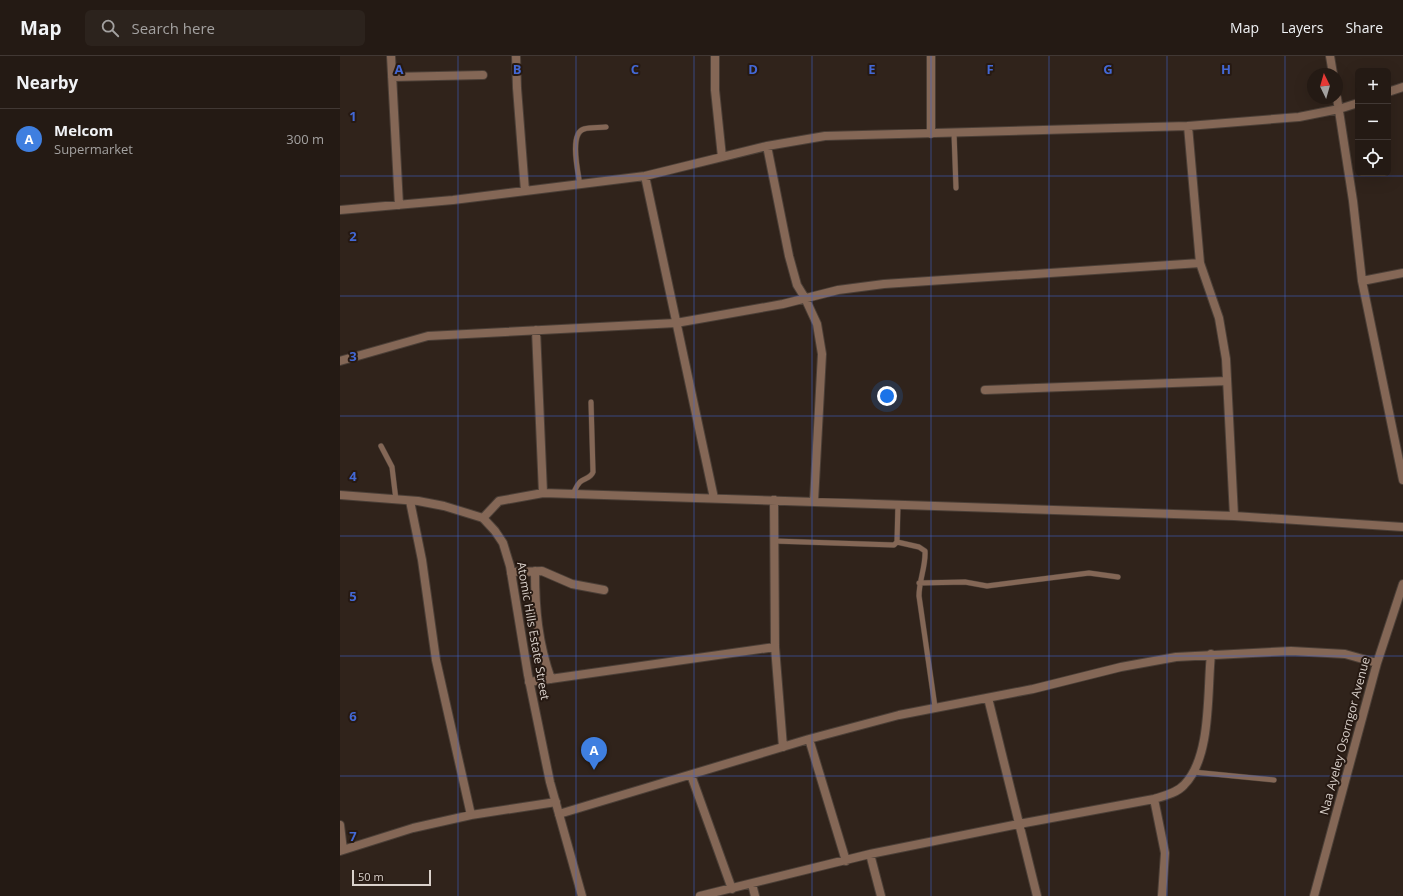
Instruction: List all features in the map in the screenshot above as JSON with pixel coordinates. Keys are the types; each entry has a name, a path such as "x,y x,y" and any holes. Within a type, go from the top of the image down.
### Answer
{"street":[{"path":"391,56 399,204"},
{"path":"516,56 525,191"},
{"path":"715,56 715,90 722,157"},
{"path":"931,56 931,134"},
{"path":"1330,56 1332,68"},
{"path":"392,77 483,75"},
{"path":"1391,91 1403,87"},
{"path":"1338,104 1353,201 1362,281 1403,480"},
{"path":"340,210 453,200 645,176 767,146 825,136 1188,126 1299,117 1339,109 1355,104"},
{"path":"1188,126 1200,263 1219,318 1226,359 1234,516"},
{"path":"767,146 789,256 797,285 806,298 817,324 822,354 814,501"},
{"path":"645,176 714,498"},
{"path":"340,361 428,336 676,323 783,304 838,290 884,284 1200,263"},
{"path":"1362,281 1403,273"},
{"path":"536,330 543,494"},
{"path":"985,390 1227,381"},
{"path":"340,495 410,501 444,506 483,518 499,501 543,494 572,494 1234,516 1403,527"},
{"path":"774,500 775,647 783,747"},
{"path":"410,501 422,560 436,660 471,815"},
{"name":"Atomic Hills Estate Street","path":"483,518 495,531 503,543 511,572 529,682 550,782 582,896"},
{"path":"535,571 537,627 541,647 551,679"},
{"path":"511,572 542,571 572,584 604,590"},
{"name":"Naa Ayeley Osorngor Avenue","path":"1314,896 1377,663 1403,584"},
{"path":"529,682 775,647"},
{"path":"559,814 809,739 899,715 1033,689 1121,667 1176,657 1211,654 1318,651 1345,654 1377,663"},
{"path":"700,896 870,854 1019,824 1154,800 1172,793 1184,785 1193,772 1201,752 1207,726 1211,654"},
{"path":"988,698 1037,896"},
{"path":"809,739 846,860"},
{"path":"691,774 732,888"},
{"path":"1154,800 1162,828 1165,853 1162,896"},
{"path":"340,825 342,851 413,828 471,815 556,802"},
{"path":"870,854 881,896"},
{"path":"752,884 755,896"}],"lane":[{"path":"580,184 575,140 579,132 584,129 606,127"},
{"path":"954,133 956,188"},
{"path":"572,494 576,486 582,480 590,477 593,472 591,402"},
{"path":"381,446 392,467 396,500"},
{"path":"897,542 898,504"},
{"path":"774,541 889,546 897,542 919,547 924,551 925,559 919,583 919,596 934,707"},
{"path":"919,583 965,582 987,586 1090,573 1118,578"},
{"path":"1193,772 1274,780"}],"place":[{"name":"Melcom","path":"594,770"}]}
